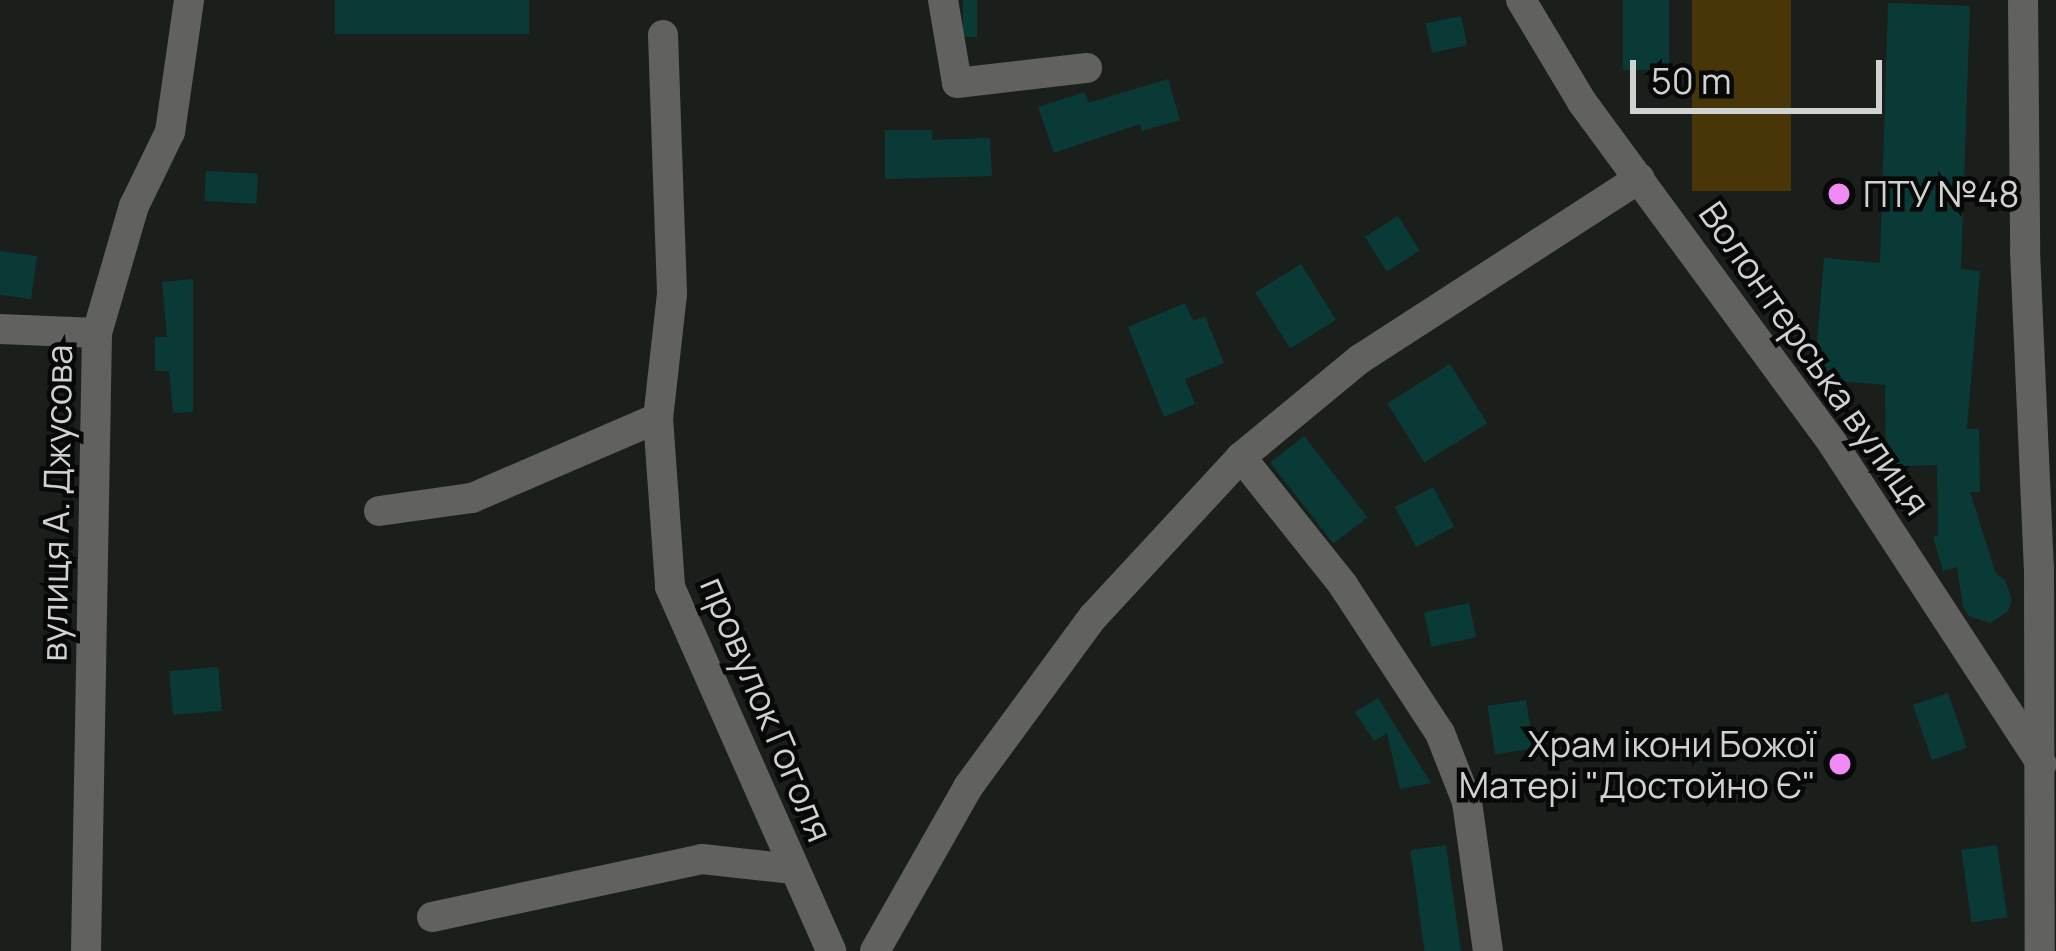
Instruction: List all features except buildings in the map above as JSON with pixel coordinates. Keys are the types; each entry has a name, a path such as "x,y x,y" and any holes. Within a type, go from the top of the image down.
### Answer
{"street":[{"name":"вулиця А. Джусова","path":"86,951 97,333 134,206 170,132 189,0"},
{"path":"943,0 957,83 1087,68"},
{"name":"Волонтерська вулиця","path":"1521,0 1582,102 1833,444 2042,764"},
{"path":"2023,0 2025,251 2048,639 2042,764 2049,863 2040,951"},
{"name":"провулок Гоголя","path":"663,35 672,294 658,418 670,587 831,951"},
{"path":"875,951 968,787 1093,617 1241,457 1360,359 1640,178"},
{"path":"0,329 97,333"},
{"path":"379,511 472,498 658,418"},
{"path":"1241,457 1343,585 1440,733 1467,802 1488,951"},
{"path":"432,916 702,859 793,869"}],"shaded area":[{"path":"1692,0 1791,0 1791,191 1692,191"}],"place":[{"name":"ПТУ №48","path":"1839,194"},
{"name":"Храм ікони Божої Матері \"Достойно Є\"","path":"1840,764"}]}
